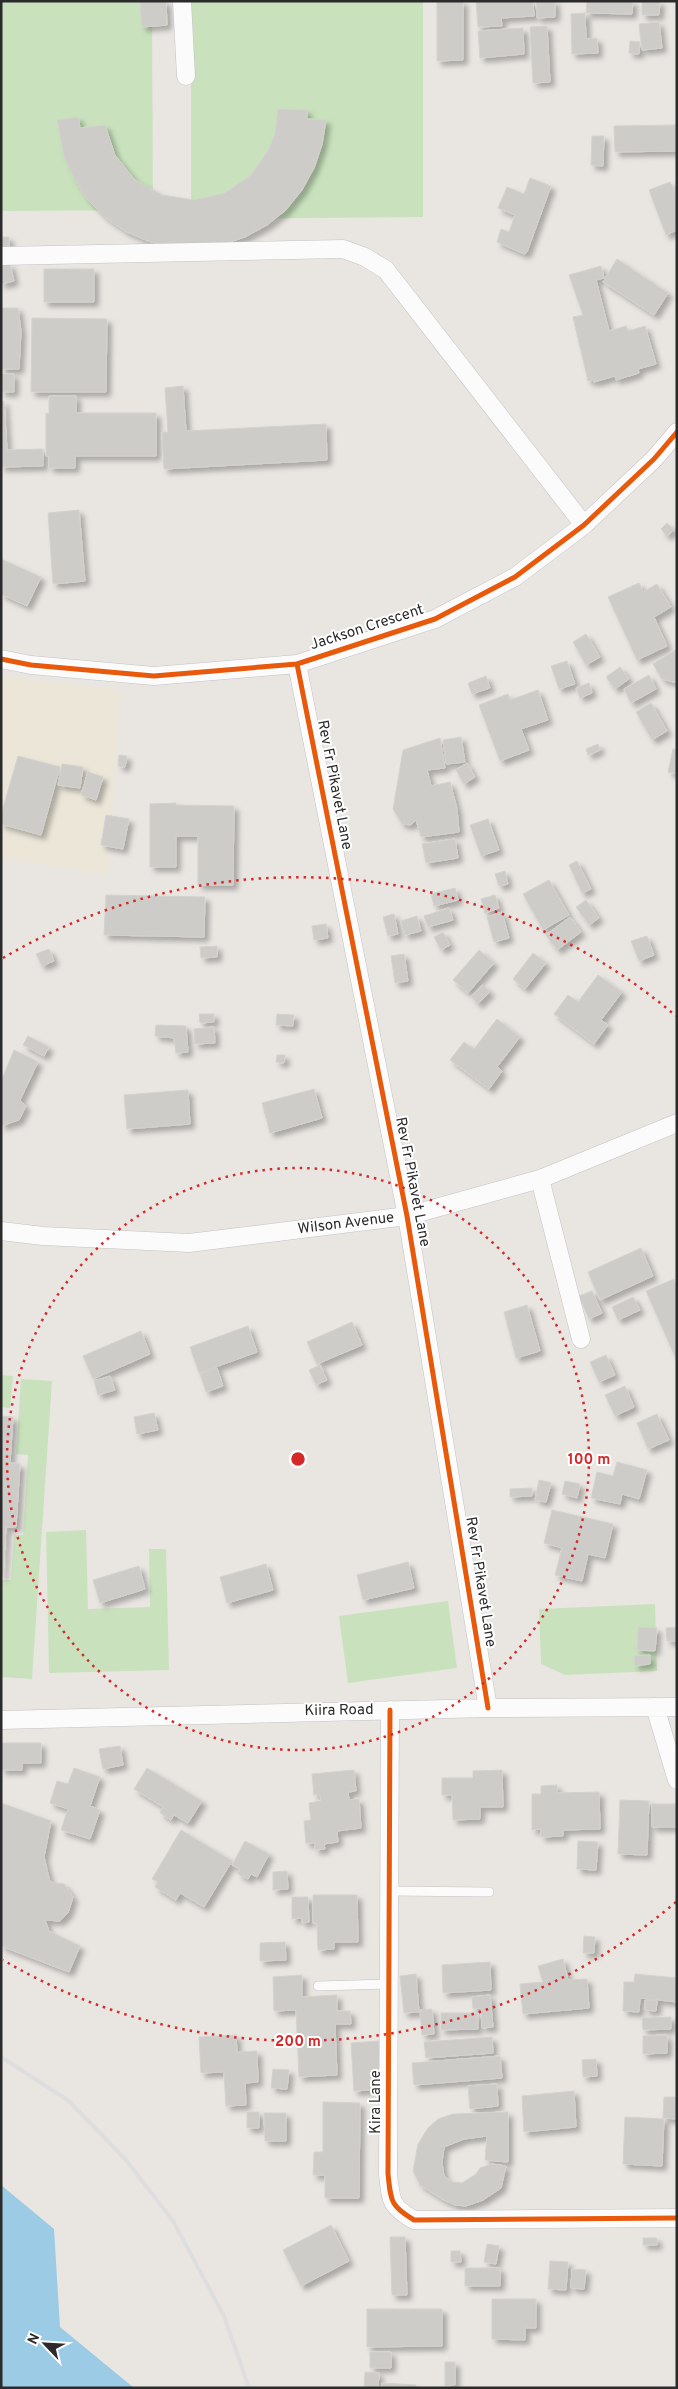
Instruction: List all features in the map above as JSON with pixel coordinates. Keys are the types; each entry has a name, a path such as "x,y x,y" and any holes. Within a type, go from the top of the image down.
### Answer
{"street":[{"path":"182,1 186,76"},
{"path":"1,256 342,249 365,257 386,270 584,525"},
{"name":"Jackson Crescent","path":"1,659 31,665 154,676 297,664 435,619 515,577 584,525 654,459 677,432"},
{"name":"Rev Fr Pikavet Lane","path":"297,664 407,1216 488,1708"},
{"name":"Wilson Avenue","path":"1,1231 43,1236 189,1243 407,1216 540,1179 677,1123"},
{"path":"540,1179 581,1338"},
{"path":"655,1707 677,1780"},
{"name":"Kiira Road","path":"1,1720 488,1708 677,1707"},
{"name":"Kira Lane","path":"390,1710 388,2174 390,2194 397,2210 414,2220 677,2218"}],"lane":[{"path":"390,1891 489,1892"},
{"path":"318,1986 389,1984"}],"shaded area":[{"path":"1,676 120,690 108,874 1,858"}],"green space":[{"path":"1,1 152,1 153,210 1,211"},
{"path":"191,1 423,1 423,217 191,219"},
{"path":"1,1375 13,1376 10,1408 1,1407"},
{"path":"21,1379 52,1381 32,1679 1,1677 1,1580 11,1580 14,1535 23,1535 28,1455 16,1454"},
{"path":"86,1530 88,1609 150,1607 149,1549 166,1549 169,1670 49,1673 46,1532"},
{"path":"448,1601 457,1668 348,1683 339,1616"},
{"path":"655,1604 657,1671 565,1675 541,1664 539,1609"}],"water":[{"path":"1,2185 54,2229 60,2327 134,2388 1,2388"}],"building":[{"path":"140,1 166,1 167,25 142,27"},
{"path":"437,1 463,1 463,60 437,61"},
{"path":"476,1 533,1 534,16 501,18 502,26 478,27"},
{"path":"536,1 555,1 555,17 537,18"},
{"path":"587,1 633,1 632,14 586,13"},
{"path":"642,1 660,1 659,15 642,15"},
{"path":"585,13 586,39 597,38 598,53 572,54 571,14"},
{"path":"659,22 662,48 642,50 639,24"},
{"path":"547,26 550,82 533,83 530,27"},
{"path":"523,28 524,54 480,58 478,31"},
{"path":"630,41 640,42 639,54 629,53"},
{"path":"278,109 307,110 307,119 326,120 322,145 314,168 302,190 286,210 267,225 245,237 221,245 172,247 148,241 125,231 105,217 87,199 74,178 64,156 57,120 78,117 80,128 105,125 115,155 135,180 162,195 194,200 225,193 251,175 269,149 275,133"},
{"path":"676,125 676,151 615,152 614,126"},
{"path":"592,136 604,136 603,166 591,165"},
{"path":"530,178 551,186 527,252 524,254 497,242 501,229 509,232 515,215 498,208 507,187 524,194"},
{"path":"670,182 677,194 677,230 666,235 649,190"},
{"path":"1,237 9,237 9,251 1,251"},
{"path":"617,259 668,293 654,315 603,282"},
{"path":"10,264 14,281 1,284 1,266"},
{"path":"601,266 604,278 596,280 609,331 626,326 628,331 645,326 656,364 638,369 639,373 616,380 615,376 594,382 594,380 588,381 573,317 583,315 569,275"},
{"path":"44,269 94,269 94,302 44,302"},
{"path":"1,308 18,308 21,332 19,369 1,369"},
{"path":"32,318 107,319 106,392 31,392"},
{"path":"1,374 14,374 14,392 1,392"},
{"path":"183,386 186,431 326,424 327,460 164,469 162,432 168,432 165,388"},
{"path":"49,396 76,396 76,413 156,413 156,456 75,456 75,468 49,468 49,456 46,456 46,413 49,414"},
{"path":"4,401 7,450 43,449 43,466 1,467 1,402"},
{"path":"79,510 85,581 53,584 48,513"},
{"path":"667,523 674,530 667,536 661,529"},
{"path":"1,559 41,577 27,606 1,594"},
{"path":"639,583 643,592 657,584 671,607 654,617 667,646 637,660 608,597"},
{"path":"586,634 600,657 586,665 573,642"},
{"path":"677,649 677,683 662,679 653,664"},
{"path":"567,661 575,684 559,689 551,666"},
{"path":"620,667 629,679 615,689 606,677"},
{"path":"649,675 656,689 631,703 624,689"},
{"path":"486,676 490,688 472,694 468,683"},
{"path":"589,683 592,693 580,698 576,688"},
{"path":"538,690 548,720 521,729 529,750 500,761 479,705 508,694 510,700"},
{"path":"651,703 667,731 652,740 636,712"},
{"path":"461,737 465,762 446,764 443,740"},
{"path":"440,738 445,768 427,770 431,786 450,782 457,809 459,832 421,837 416,820 411,825 402,824 393,809 403,750"},
{"path":"598,744 600,750 588,755 586,749"},
{"path":"673,749 677,750 677,774 668,772"},
{"path":"119,755 127,756 125,767 118,766"},
{"path":"18,756 60,767 41,835 1,824 1,815"},
{"path":"467,763 475,777 464,784 456,770"},
{"path":"62,764 83,767 80,788 58,785"},
{"path":"88,772 103,777 96,800 81,795"},
{"path":"176,803 176,805 234,806 233,885 198,885 198,836 176,836 176,867 150,867 150,804"},
{"path":"106,815 129,819 123,849 101,845"},
{"path":"488,819 499,850 481,856 470,825"},
{"path":"455,839 458,858 426,863 422,844"},
{"path":"577,861 591,889 582,893 569,865"},
{"path":"505,871 508,884 499,886 495,874"},
{"path":"549,880 569,915 543,930 523,894"},
{"path":"455,888 458,900 434,906 431,894"},
{"path":"106,895 205,897 204,937 104,935"},
{"path":"495,895 499,908 485,913 481,899"},
{"path":"586,900 599,918 589,925 576,907"},
{"path":"449,908 453,920 428,927 424,916"},
{"path":"502,912 509,938 494,942 487,917"},
{"path":"394,914 398,934 388,936 383,917"},
{"path":"417,916 421,931 405,935 401,921"},
{"path":"570,917 581,932 557,950 546,935"},
{"path":"326,924 328,938 314,940 312,926"},
{"path":"443,932 450,945 441,950 434,937"},
{"path":"647,936 654,955 639,961 631,941"},
{"path":"217,946 217,957 201,958 200,947"},
{"path":"49,949 54,961 42,966 36,954"},
{"path":"479,950 494,963 468,993 453,980"},
{"path":"533,953 546,963 525,989 513,979"},
{"path":"404,954 408,981 395,983 391,956"},
{"path":"598,975 622,992 601,1020 608,1025 594,1044 554,1014 568,995 578,1002"},
{"path":"483,985 490,992 478,1004 471,996"},
{"path":"199,1014 214,1014 214,1022 200,1023"},
{"path":"277,1014 294,1015 293,1026 276,1025"},
{"path":"497,1019 520,1037 497,1067 502,1071 489,1089 450,1060 464,1042 474,1049"},
{"path":"156,1025 186,1026 188,1052 176,1053 174,1038 155,1036"},
{"path":"214,1027 215,1043 195,1044 194,1029"},
{"path":"28,1036 49,1047 44,1056 23,1045"},
{"path":"14,1050 38,1062 20,1100 26,1106 19,1120 1,1126 1,1081"},
{"path":"277,1055 285,1055 284,1063 276,1062"},
{"path":"314,1089 322,1118 270,1133 262,1103"},
{"path":"188,1090 190,1124 127,1129 124,1095"},
{"path":"641,1248 653,1276 600,1300 588,1272"},
{"path":"674,1279 677,1286 677,1361 646,1291"},
{"path":"592,1291 602,1313 589,1319 579,1296"},
{"path":"633,1297 640,1310 618,1320 612,1307"},
{"path":"527,1305 540,1351 516,1358 504,1312"},
{"path":"352,1322 362,1345 317,1364 307,1342"},
{"path":"248,1326 257,1352 199,1373 190,1347"},
{"path":"141,1331 150,1354 93,1379 83,1356"},
{"path":"606,1355 615,1375 599,1382 590,1362"},
{"path":"320,1365 327,1380 316,1385 309,1370"},
{"path":"217,1368 223,1386 206,1392 200,1374"},
{"path":"110,1376 115,1390 98,1395 94,1381"},
{"path":"625,1386 634,1407 615,1416 605,1395"},
{"path":"154,1413 158,1430 137,1434 134,1417"},
{"path":"657,1414 669,1440 648,1449 637,1423"},
{"path":"1,1416 13,1417 10,1463 20,1464 16,1527 6,1527 3,1576 1,1576"},
{"path":"617,1462 647,1470 639,1499 622,1494 620,1504 591,1498 597,1472 613,1476"},
{"path":"539,1480 551,1483 546,1502 535,1500"},
{"path":"565,1481 580,1484 577,1498 562,1494"},
{"path":"532,1488 532,1496 510,1497 510,1489"},
{"path":"552,1510 613,1524 605,1558 588,1554 582,1581 555,1575 562,1548 544,1543"},
{"path":"408,1562 414,1588 363,1600 357,1575"},
{"path":"266,1564 273,1590 227,1603 220,1577"},
{"path":"139,1566 145,1589 100,1603 93,1580"},
{"path":"638,1627 657,1628 655,1651 637,1650"},
{"path":"677,1627 677,1641 667,1641 666,1628"},
{"path":"650,1655 650,1664 635,1666 634,1656"},
{"path":"1,1743 41,1743 41,1763 22,1763 22,1770 1,1770"},
{"path":"120,1746 123,1765 103,1769 99,1749"},
{"path":"74,1768 100,1777 90,1806 100,1810 90,1839 61,1830 68,1809 50,1803 57,1781 68,1784"},
{"path":"147,1768 202,1801 188,1823 174,1815 171,1820 160,1813 163,1807 134,1789"},
{"path":"354,1770 356,1791 348,1792 349,1800 359,1799 361,1828 337,1831 338,1842 324,1844 325,1849 315,1850 315,1843 306,1843 304,1821 311,1820 309,1803 321,1801 320,1794 314,1795 312,1774"},
{"path":"502,1770 503,1807 480,1807 480,1819 453,1820 452,1795 442,1795 442,1778 473,1778 473,1771"},
{"path":"557,1785 557,1793 599,1792 600,1829 563,1830 563,1836 541,1837 541,1829 532,1830 532,1794 541,1794 541,1786"},
{"path":"620,1800 649,1801 647,1855 618,1854"},
{"path":"1,1803 51,1821 44,1857 50,1882 64,1884 73,1897 68,1913 60,1921 45,1920 49,1931 80,1946 69,1972 1,1946"},
{"path":"652,1804 677,1804 677,1827 652,1827"},
{"path":"181,1830 232,1861 204,1907 180,1893 176,1900 155,1887 158,1882 152,1879"},
{"path":"245,1841 269,1854 257,1877 251,1874 248,1879 238,1874 240,1869 232,1865"},
{"path":"578,1841 598,1842 596,1870 577,1869"},
{"path":"287,1871 288,1889 273,1890 273,1872"},
{"path":"313,1895 357,1895 358,1942 334,1942 334,1949 318,1950 317,1923 313,1923"},
{"path":"292,1897 308,1897 309,1922 302,1923 302,1918 292,1919"},
{"path":"584,1936 595,1937 594,1953 583,1953"},
{"path":"285,1942 286,1960 260,1961 260,1943"},
{"path":"563,1959 568,1980 587,1979 589,2008 523,2014 520,1984 543,1982 538,1966"},
{"path":"490,1962 491,1990 443,1993 442,1965"},
{"path":"416,1974 419,2012 404,2013 400,1976"},
{"path":"635,1974 677,1978 677,2002 640,1998 639,2012 623,2011 624,1982 634,1982"},
{"path":"302,1975 302,1997 337,1995 337,2011 350,2011 351,2024 335,2024 337,2075 299,2077 296,2010 274,2011 273,1977"},
{"path":"490,1995 493,2027 482,2028 481,2008 473,2009 472,1997"},
{"path":"645,2000 657,2001 656,2011 645,2010"},
{"path":"432,2009 434,2034 422,2035 420,2010"},
{"path":"441,2013 478,2013 478,2029 441,2030"},
{"path":"671,2017 671,2029 643,2030 642,2018"},
{"path":"236,2035 237,2052 257,2051 258,2082 245,2083 246,2105 226,2106 224,2072 201,2073 199,2037"},
{"path":"667,2035 667,2053 643,2054 643,2036"},
{"path":"492,2037 493,2053 426,2058 424,2042"},
{"path":"379,2041 382,2089 354,2091 351,2043"},
{"path":"500,2056 502,2078 414,2085 412,2063"},
{"path":"596,2059 597,2076 583,2077 582,2060"},
{"path":"273,2069 289,2070 287,2089 271,2088"},
{"path":"497,2084 498,2106 470,2109 468,2086"},
{"path":"574,2091 576,2127 524,2132 522,2096"},
{"path":"664,2097 677,2097 677,2119 663,2118"},
{"path":"323,2102 360,2103 359,2198 325,2198 325,2175 313,2175 314,2152 323,2152"},
{"path":"247,2112 259,2112 259,2128 247,2128"},
{"path":"508,2112 508,2162 485,2160 487,2136 464,2139 444,2147 442,2163 444,2176 452,2182 462,2183 476,2174 480,2168 492,2164 506,2166 501,2188 483,2200 466,2206 455,2205 420,2185 413,2171 418,2144 428,2128 438,2119 453,2114"},
{"path":"264,2113 286,2113 286,2141 265,2141"},
{"path":"625,2117 664,2119 662,2166 623,2164"},
{"path":"331,2225 349,2261 301,2286 283,2250"},
{"path":"390,2237 405,2237 407,2295 392,2295"},
{"path":"643,2238 657,2238 657,2245 643,2245"},
{"path":"487,2244 499,2246 496,2264 484,2262"},
{"path":"451,2251 460,2251 461,2262 451,2262"},
{"path":"550,2261 568,2262 566,2290 548,2289"},
{"path":"465,2268 500,2268 500,2286 465,2286"},
{"path":"572,2269 586,2270 584,2289 571,2288"},
{"path":"492,2299 536,2299 536,2328 525,2328 525,2340 492,2339"},
{"path":"367,2309 442,2309 442,2346 367,2347"},
{"path":"370,2352 391,2352 391,2368 370,2368"},
{"path":"445,2362 455,2362 455,2385 445,2386"},
{"path":"365,2372 379,2373 378,2388 364,2388"},
{"path":"382,2383 416,2385 415,2388 381,2388"}],"railway":[{"path":"1,2057 69,2101 126,2160 173,2221 224,2316 249,2388"}],"cycle path":[{"path":"1,659 31,665 154,676 297,664 435,619 515,577 584,525 654,459 677,432"},
{"path":"297,664 407,1216 488,1708"},
{"path":"390,1710 388,2174 393,2202 400,2211 414,2220 677,2218"}]}
